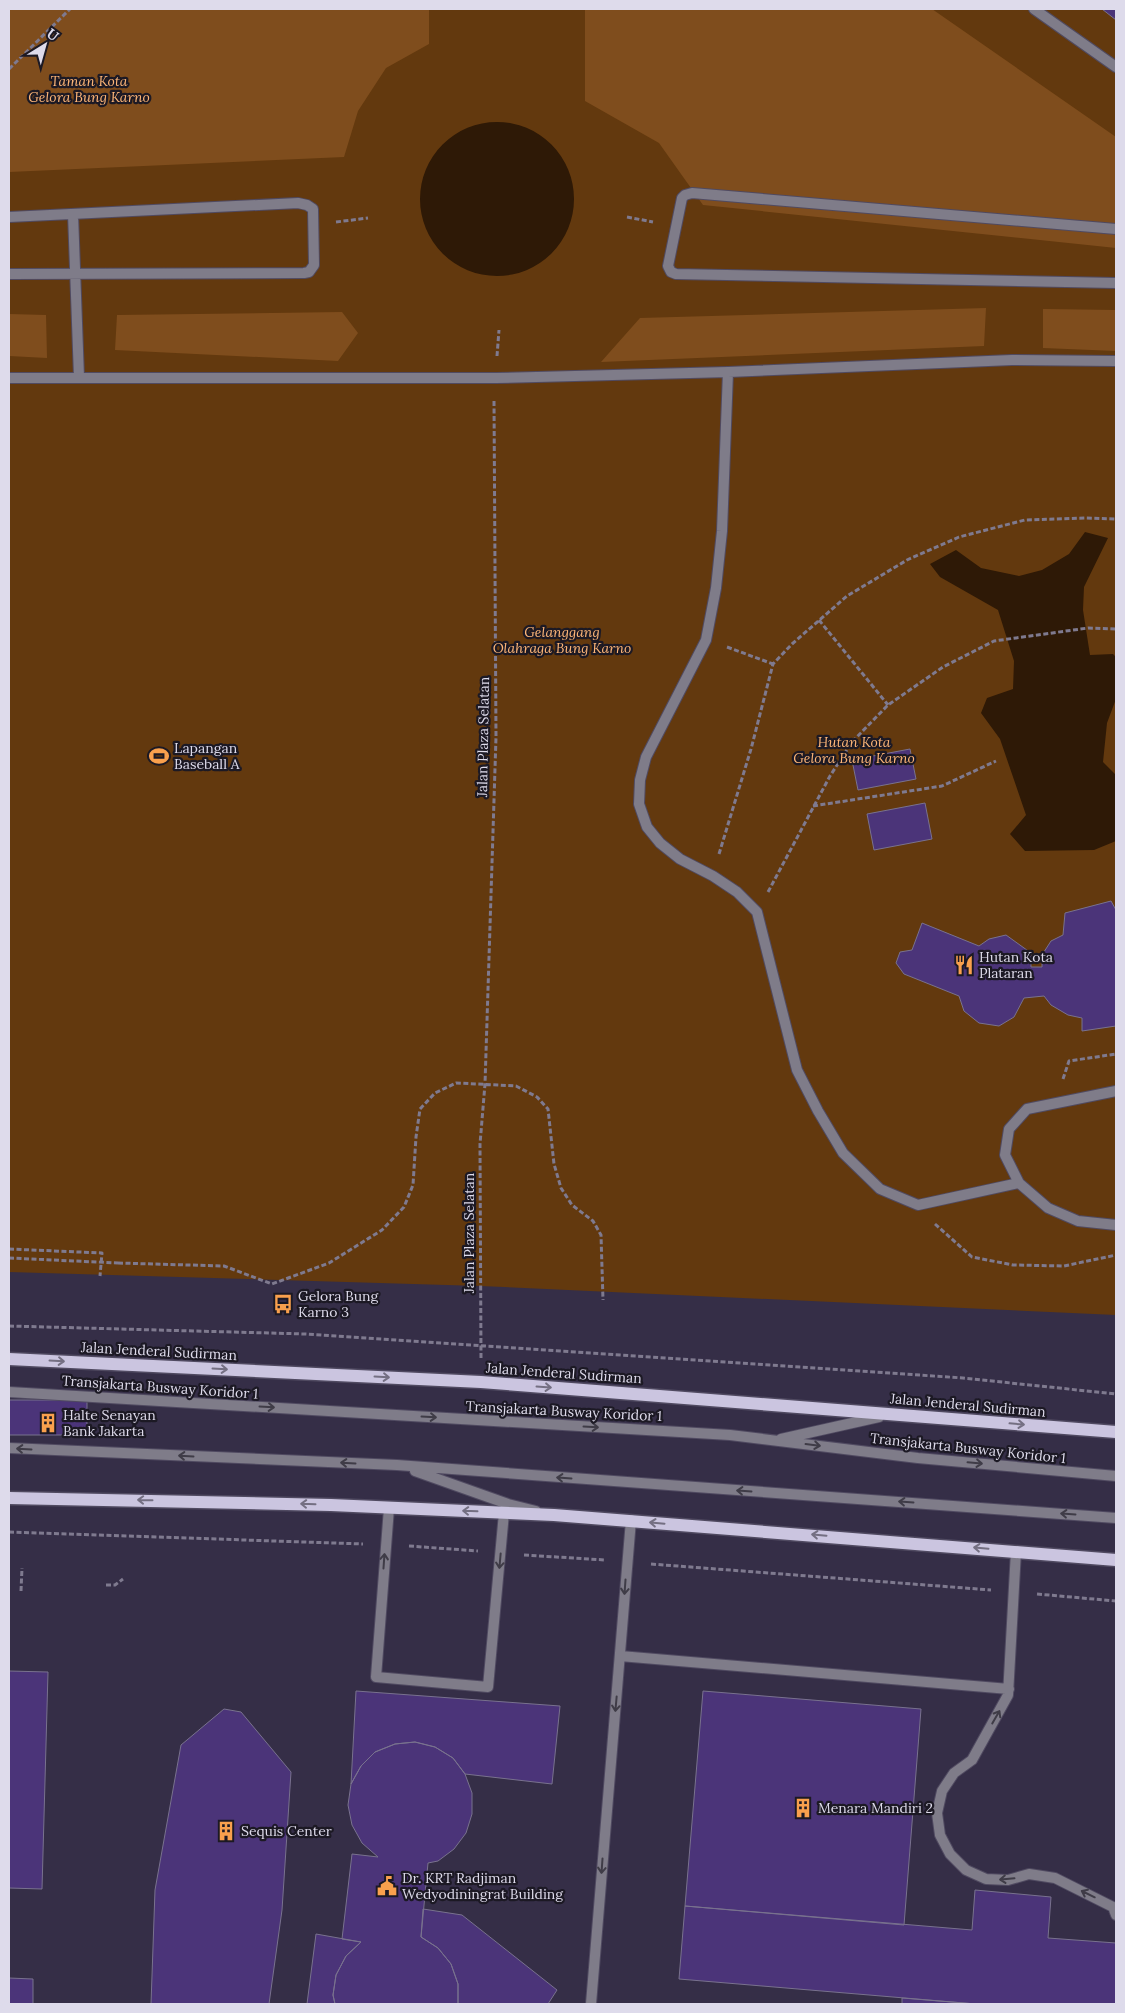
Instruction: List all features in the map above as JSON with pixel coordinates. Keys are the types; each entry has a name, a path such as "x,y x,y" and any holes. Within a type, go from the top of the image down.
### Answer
{"main road":[{"name":"Jalan Jenderal Sudirman","path":"9,1358 481,1382 1116,1432"},
{"path":"9,1498 270,1503 554,1515 1116,1560"}],"lane":[{"path":"1034,9 1116,67"},
{"path":"1116,229 692,193 682,198 668,266 671,272 676,274 1116,283"},
{"path":"9,217 298,203 307,204 312,209 314,225 314,265 309,272 304,273 77,272 9,274"},
{"path":"74,214 79,377"},
{"path":"9,378 496,378 728,372 1012,360 1116,361"},
{"path":"728,372 722,531 716,588 706,640 646,757 640,780 639,804 647,827 660,844 680,859 713,876 737,892 757,912 797,1070 818,1112 843,1153 880,1189 918,1205 1019,1183"},
{"path":"1116,1091 1026,1109 1009,1129 1005,1155 1019,1183 1048,1208 1078,1221 1116,1225"},
{"name":"Transjakarta Busway Koridor 1","path":"9,1392 730,1435 918,1458 1116,1476"},
{"path":"730,1435 781,1439 862,1419 898,1414"},
{"path":"9,1448 397,1466 1116,1518"},
{"path":"397,1466 447,1480 508,1504 554,1515"},
{"path":"389,1508 376,1677 488,1687 504,1513"},
{"path":"591,2004 631,1520"},
{"path":"1016,1551 1008,1695 972,1760 954,1773 942,1791 937,1813 940,1835 950,1854 966,1870 986,1879 1008,1880 1029,1874 1055,1878 1113,1907 1116,1915"},
{"path":"620,1656 1009,1688"}],"path":[{"path":"9,69 70,9"},
{"path":"314,225 368,218"},
{"name":"Jalan Plaza Selatan","path":"481,1382 480,1144 485,1084 496,737 494,409 499,330"},
{"path":"713,876 751,749 773,664 819,620 847,596 907,560 959,537 1025,520 1086,518 1116,520"},
{"path":"819,620 888,705"},
{"path":"757,912 812,806 852,742 888,705 943,667 994,641 1088,628 1116,629"},
{"path":"706,640 773,664"},
{"path":"812,806 942,786 996,761"},
{"path":"1055,1103 1069,1061 1116,1054"},
{"path":"9,1258 224,1266 272,1284 329,1263 382,1230 404,1207 414,1185 416,1137 420,1109 436,1094 456,1083 516,1086 537,1097 548,1109 554,1164 561,1188 572,1205 593,1221 600,1235 603,1300"},
{"path":"918,1205 943,1232 972,1257 1013,1265 1064,1266 1116,1255"},
{"path":"9,1249 102,1253 100,1276"},
{"path":"9,1326 306,1334 953,1377 1116,1394"},
{"path":"9,1532 365,1544"},
{"path":"402,1546 1116,1601"},
{"path":"21,1591 22,1568"},
{"path":"106,1585 114,1585 123,1580"}],"green space":[{"name":"Gelanggang Olahraga Bung Karno","path":"9,9 1116,9 1116,1315 480,1286 9,1272"},
{"name":"Taman Kota Gelora Bung Karno","path":"9,9 429,9 429,44 386,68 358,111 344,157 9,172"},
{"path":"585,9 932,9 1116,137 1116,248 703,205 659,143 585,101"},
{"path":"986,308 984,346 601,362 640,318"},
{"path":"1043,309 1116,310 1116,351 1043,348"},
{"path":"342,312 358,333 338,361 115,350 117,315"},
{"path":"9,314 46,315 47,358 9,356"}],"shaded area":[{"path":"497,122 526,128 540,135 551,145 561,156 568,170 574,199 568,228 561,242 551,253 540,263 526,270 497,276 468,270 454,263 443,253 433,242 426,228 420,199 426,170 433,156 443,145 454,135 468,128"},
{"path":"1085,532 1108,538 1084,587 1083,610 1090,655 1113,654 1116,657 1116,699 1107,723 1103,762 1116,775 1116,841 1094,850 1025,851 1010,834 1026,815 1000,739 981,713 987,698 1013,689 1014,661 998,610 940,577 930,564 956,550 981,568 1019,576 1042,570 1069,554"}],"building":[{"path":"1102,9 1116,9 1116,20"},
{"path":"910,749 916,779 858,790 852,760"},
{"path":"925,803 932,839 874,850 867,814"},
{"name":"Hutan Kota Plataran","path":"1111,901 1116,910 1116,1026 1082,1031 1082,1018 1068,1015 1051,1005 1044,996 1024,998 1014,1017 999,1026 979,1023 964,1011 959,996 904,974 896,963 900,952 912,950 922,923 979,946 989,939 1006,935 1031,953 1031,967 1042,967 1042,955 1051,941 1063,935 1065,913"},
{"name":"Halte Senayan Bank Jakarta","path":"9,1400 87,1400 87,1435 9,1435"},
{"path":"9,1671 48,1672 42,1889 9,1888"},
{"path":"356,1691 560,1706 552,1784 465,1774 453,1758 435,1747 415,1742 395,1744 375,1752 361,1766 351,1784"},
{"name":"Menara Mandiri 2","path":"703,1691 921,1709 904,1925 685,1906"},
{"name":"Sequis Center","path":"224,1709 241,1712 291,1772 282,1910 269,2004 151,2004 155,1890 181,1745"},
{"name":"Dr. KRT Radjiman Wedyodiningrat Building","path":"415,1742 435,1747 453,1758 465,1774 472,1793 472,1814 466,1833 454,1849 438,1861 428,1863 421,1937 438,1948 451,1964 458,1984 458,2004 335,2004 333,1995 336,1975 346,1956 361,1942 342,1939 352,1854 378,1857 362,1843 352,1825 348,1805 351,1784 361,1766 375,1752 395,1744"},
{"path":"975,1890 1051,1897 1048,1938 1116,1943 1116,2004 976,2004 679,1979 685,1906 972,1930"},
{"path":"423,1909 462,1915 557,1990 548,2004 458,2004 458,1984 451,1964 438,1948 421,1937"},
{"path":"316,1934 361,1942 346,1956 336,1975 333,1995 335,2004 307,2004"},
{"path":"9,1978 33,1979 33,2004 9,2004"},
{"path":"902,1998 976,2004 902,2004"}],"place":[{"name":"Lapangan Baseball A","path":"159,756"},
{"name":"Hutan Kota Plataran","path":"964,965"},
{"name":"Gelora Bung Karno 3","path":"283,1304"},
{"name":"Halte Senayan Bank Jakarta","path":"48,1423"},
{"name":"Menara Mandiri 2","path":"803,1808"},
{"name":"Sequis Center","path":"226,1831"},
{"name":"Dr. KRT Radjiman Wedyodiningrat Building","path":"387,1886"}],"park label":[{"name":"Hutan Kota Gelora Bung Karno","path":"854,750"}]}
